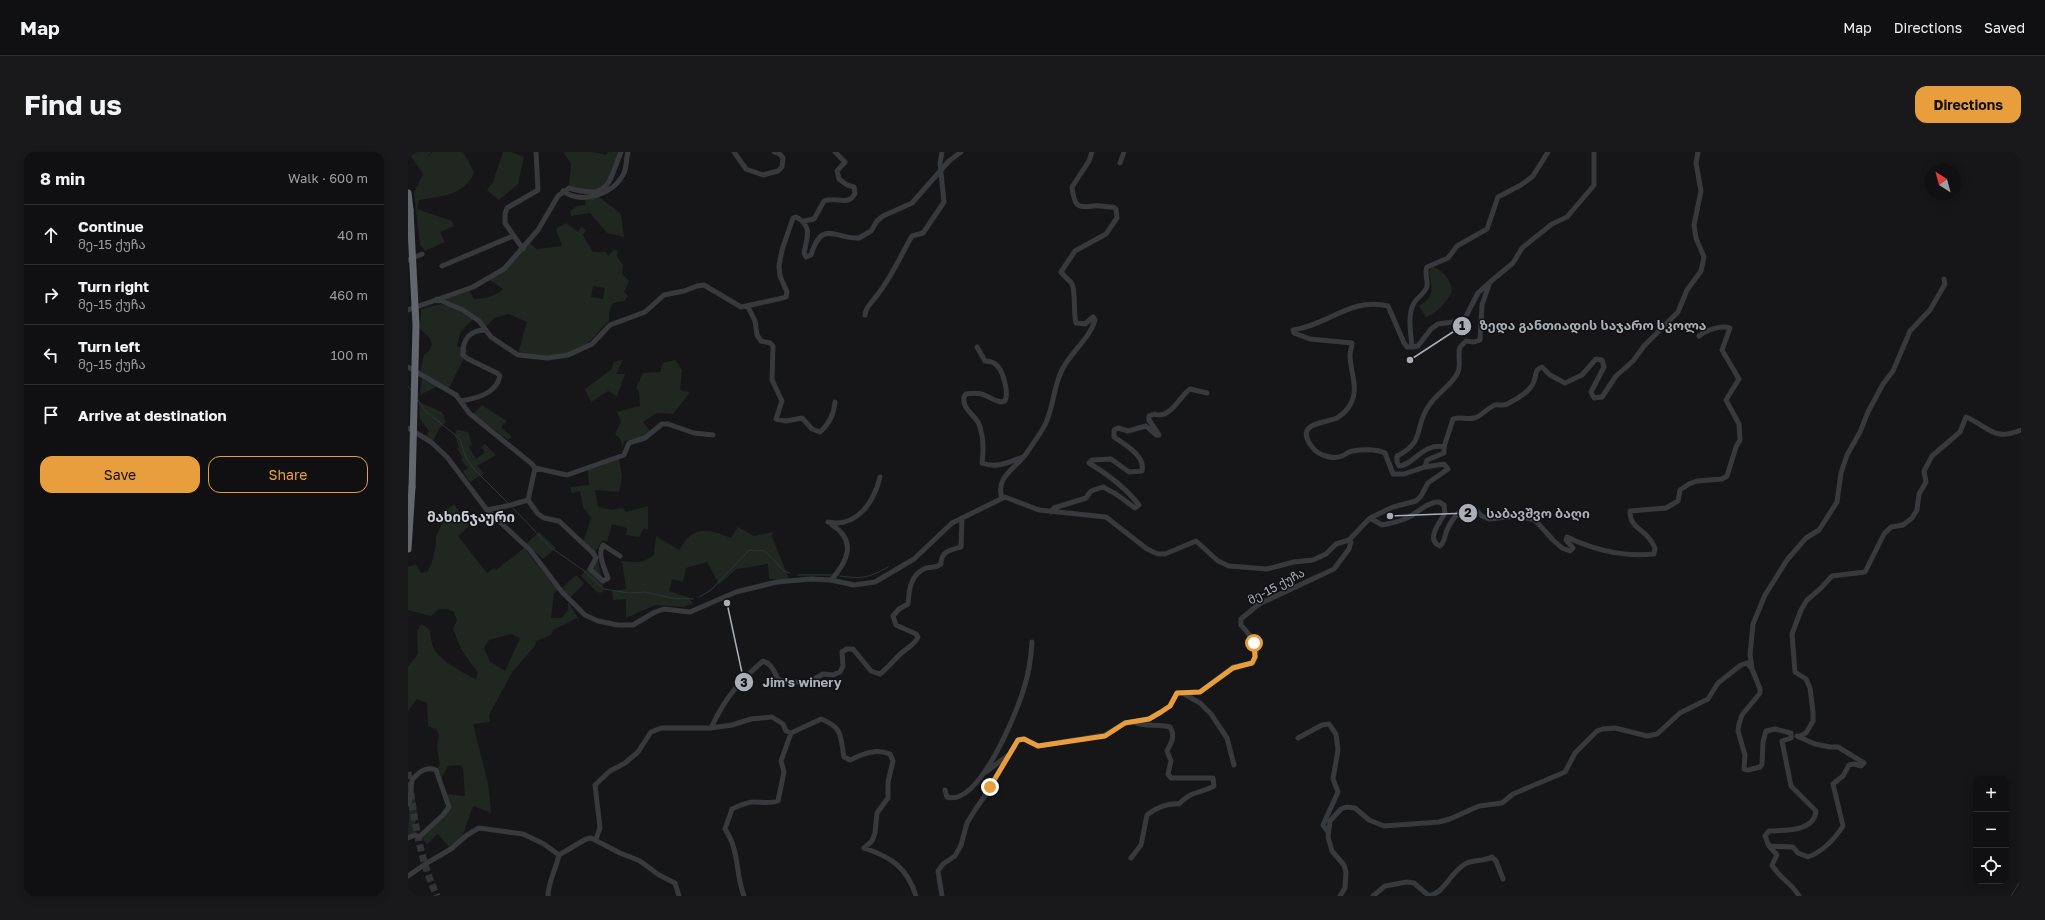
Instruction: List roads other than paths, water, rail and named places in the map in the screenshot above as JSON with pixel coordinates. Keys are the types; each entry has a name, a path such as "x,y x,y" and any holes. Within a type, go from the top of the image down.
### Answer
{"highway":[{"path":"408,193 416,324 412,487 408,549"}],"street":[{"path":"522,249 505,223 505,214 507,208 538,190 535,152"},
{"path":"408,310 473,287 504,269 538,230 558,196 563,191 569,188 588,194 601,190 607,185 621,152"},
{"path":"563,191 588,198 600,194 612,186 624,174 628,152"},
{"path":"734,152 746,169 763,175 778,171 782,167 783,158 780,154 774,152"},
{"path":"437,299 463,310 479,321 491,337 518,355 548,358 568,355 592,344 610,325 645,312 664,295 684,291 697,286 704,285 737,306 748,307 786,297 787,292 780,276 779,266 782,250 789,234 792,219 796,217 804,221 814,219 824,201 835,199 845,202 850,200 855,192 854,187 847,185 839,179 837,171 845,162 835,152"},
{"path":"865,314 865,311 879,293 905,251 912,236 923,233 944,202 942,170 940,163 942,152"},
{"path":"804,221 807,230 804,253 806,257 811,255 817,240 828,233 859,238 872,231 877,221 883,216 912,203 949,161 962,152"},
{"path":"1002,498 999,490 1002,481 1024,457 1047,422 1062,370 1068,359 1093,327 1095,320 1093,317 1085,324 1076,323 1073,312 1074,293 1071,283 1061,272 1075,251 1106,234 1117,218 1116,209 1113,207 1094,206 1085,209 1078,206 1073,197 1072,187 1089,161 1092,152"},
{"path":"1120,162 1124,152"},
{"path":"1412,347 1412,308 1414,303 1424,294 1427,285 1425,273 1427,267 1448,258 1457,246 1487,228 1498,197 1521,185 1533,176 1548,152"},
{"path":"408,428 431,442 447,458 487,510 530,550 552,579 586,615 605,622 633,625 655,612 664,609 690,612 736,592 772,583 811,579 831,580 854,585 875,582 914,559 948,526 1002,498 1007,497 1033,509 1106,517 1147,549 1158,554 1165,554 1196,541 1224,565 1267,570 1294,562 1313,560 1326,554 1336,544 1349,540 1370,518 1393,507 1416,500 1421,496 1428,483 1448,469 1444,464 1425,467 1398,475 1392,474 1386,453 1380,451 1351,451 1340,457 1327,457 1313,449 1306,437 1307,431 1311,425 1338,418 1348,408 1353,399 1355,388 1350,354 1352,343 1310,339 1294,333 1293,330 1309,327 1350,308 1372,302 1388,306 1407,347 1418,346 1431,329 1438,324 1461,321 1465,318 1478,293 1513,263 1522,248 1552,224 1567,216 1594,185 1594,152"},
{"path":"1425,467 1427,460 1444,453 1444,447 1453,420 1457,418 1473,419 1480,416 1493,406 1509,404 1532,386 1535,381 1535,373 1537,369 1542,367 1550,375 1565,383 1582,375 1596,359 1602,360 1604,367 1591,392 1594,398 1602,397 1620,371 1633,361 1644,346 1678,312 1687,290 1697,278 1704,263 1694,225 1701,191 1696,163 1698,152"},
{"path":"442,266 514,236"},
{"path":"408,260 422,254"},
{"path":"1752,669 1750,656 1752,624 1765,595 1786,560 1806,538 1819,530 1836,502 1841,473 1847,455 1883,384 1893,371 1910,331 1930,310 1945,284 1944,279"},
{"path":"1444,447 1427,449 1404,466 1399,466 1397,462 1397,456 1409,450 1415,444 1423,415 1430,404 1457,374 1460,347 1466,341 1474,342 1480,340 1482,305 1490,282"},
{"path":"748,307 755,321 757,335 761,341 770,343 772,346 772,380 782,401 776,419 786,422 802,418 812,429 820,432 827,426 834,413 836,402"},
{"path":"1370,518 1382,525 1397,522 1408,518 1431,503 1439,502 1444,505 1445,514 1436,527 1434,538 1435,542 1440,546 1443,544 1448,528 1462,509 1470,505 1482,516 1489,519 1517,516 1535,520 1562,548 1570,551 1573,548 1566,540 1567,537 1592,547 1618,553 1654,554 1655,548 1649,537 1634,526 1630,519 1630,511 1666,508 1678,501 1680,490 1689,484 1722,479 1727,476 1736,447 1740,440 1739,424 1726,403 1726,400 1739,379 1722,350 1730,328 1724,327 1705,331 1699,336"},
{"path":"461,401 488,393 499,380 500,376 497,373 463,355 465,340 469,335 485,330"},
{"path":"977,347 985,361 994,363 999,368 1006,388 1005,401 1001,402 986,394 966,394 964,397 964,405 979,424 984,443 982,463 990,466 998,466 1024,457"},
{"path":"408,367 456,395 469,413 511,446 535,468 567,475 609,462 624,455 629,443 645,438 662,424 668,424 694,433 713,435"},
{"path":"1051,512 1054,508 1086,498 1091,491 1103,487 1116,494 1135,508 1139,505 1133,497 1089,463 1092,460 1111,459 1129,472 1142,471 1143,467 1140,460 1130,449 1114,437 1112,434 1114,430 1118,428 1128,431 1146,426 1156,435 1159,435 1149,420 1149,416 1154,414 1159,416 1164,414 1184,398 1186,392 1190,389 1207,393"},
{"path":"1798,737 1806,733 1813,721 1810,688 1806,679 1795,672 1794,664 1792,634 1804,604 1820,590 1832,576 1865,572 1884,534 1892,527 1903,525 1912,518 1917,510 1919,494 1926,482 1924,471 1927,465 1932,456 1960,432 1966,417 1990,432 2012,433 2021,430"},
{"path":"535,468 528,500 538,514 544,518 558,521 593,553 596,558 590,569 598,578 603,581 608,578 602,566 601,548 604,546 620,556"},
{"path":"831,580 841,568 848,546 847,538 840,530 828,522 836,524 844,523 863,513 878,488 880,477"},
{"path":"487,510 528,500"},
{"path":"711,728 718,712 733,688 764,661 768,662 779,680 789,682 809,682 823,674 833,675 838,673 843,666 842,652 853,648 871,671 880,674 889,667 904,651 913,646 918,637 916,634 896,625 893,616 899,609 908,604 910,586 917,575 925,569 941,564 941,557 944,552 961,547 962,518"},
{"name":"მე-15 ქუჩა","path":"1182,692 1200,692 1233,668 1252,663 1255,657 1254,639 1240,622 1245,615 1259,604 1334,569 1349,549 1351,542 1349,540"},
{"path":"985,772 1016,712 1025,687 1031,658 1032,642"},
{"path":"1328,832 1332,817 1341,809 1347,807 1355,808 1377,824 1392,827 1450,820 1479,806 1502,803 1514,794 1565,772 1575,753 1597,731 1615,728 1630,730 1647,736 1657,734 1680,713 1708,699 1718,684 1740,665 1748,663 1752,669 1760,692 1742,715 1738,724 1738,731 1745,756 1744,769 1748,770 1756,768 1762,764 1763,742 1766,731 1775,729 1791,733 1792,736 1815,744 1838,747 1864,763 1861,766 1854,764 1850,765 1844,774 1833,784 1843,826 1836,836 1820,852 1808,857 1798,853 1793,847 1769,846"},
{"path":"942,896 938,871 955,856 961,845 967,824 1018,740 1024,739 1038,746 1110,734 1125,723 1149,719 1161,712 1170,706 1175,694 1182,692 1200,703 1211,714 1227,738 1234,765"},
{"path":"596,839 600,828 595,785 610,770 625,763 638,752 651,732 661,728 711,728 732,725 751,719 772,717 783,724 786,731 791,733"},
{"path":"744,896 738,863 730,837 725,829 726,822 732,810 739,806 754,802 778,802 784,772 781,761 791,733 821,719 830,722 839,729 842,737 844,757 850,760 868,752 875,751 890,754 892,761 888,782 888,798 878,813 875,833 872,841 864,848 894,860 913,886 916,896"},
{"path":"1131,858 1140,845 1147,815 1154,810 1172,803 1179,804 1187,795 1208,790 1214,786 1212,778 1171,778 1168,774 1171,761 1167,751 1173,738 1173,732 1170,727 1163,725 1144,727 1132,722"},
{"path":"1298,738 1322,725 1329,724 1336,734 1338,750 1333,779 1338,792 1323,825 1328,832 1332,851 1344,865 1346,872 1345,888 1340,896"},
{"path":"1792,736 1791,738 1782,741 1791,786 1814,808 1816,813 1810,822 1801,828 1767,832 1766,840 1777,855 1772,865 1775,871 1795,889 1799,896"},
{"path":"945,790 947,796 953,798 964,795 985,772 1009,754"},
{"path":"408,804 412,780 423,770 431,768 436,770 448,807 443,815 419,837 415,835 408,838"},
{"path":"408,876 427,862 451,849 467,835 479,828 523,834 544,844 559,855"},
{"path":"548,896 548,887 556,869 559,855 586,839 596,839 620,853 640,861 659,875 675,883 679,896"},
{"path":"1373,896 1385,886 1407,882 1414,883 1429,896 1432,896 1437,894 1454,874 1467,863 1485,861 1492,858 1496,861 1503,879"}],"waterway":[{"path":"408,386 412,391"},
{"path":"418,400 426,412 430,415"},
{"path":"433,417 460,439 466,458 474,469 508,503"},
{"path":"513,508 550,547 583,570 604,589 628,593 645,592 671,598 693,599"},
{"path":"699,597 711,590 749,550 765,551 784,571 790,573"},
{"path":"840,576 865,577 888,567"},
{"path":"798,575 831,575"},
{"path":"2011,896 2019,883"}],"tunnel":[{"path":"408,772 421,851 437,896"}],"place":[{"name":"ზედა განთიადის საჯარო სკოლა","path":"1410,360"},
{"name":"საბავშვო ბაღი","path":"1390,516"},
{"name":"Jim's winery","path":"727,603"}],"district":[{"name":"მახინჯაური","path":"471,516"}]}
